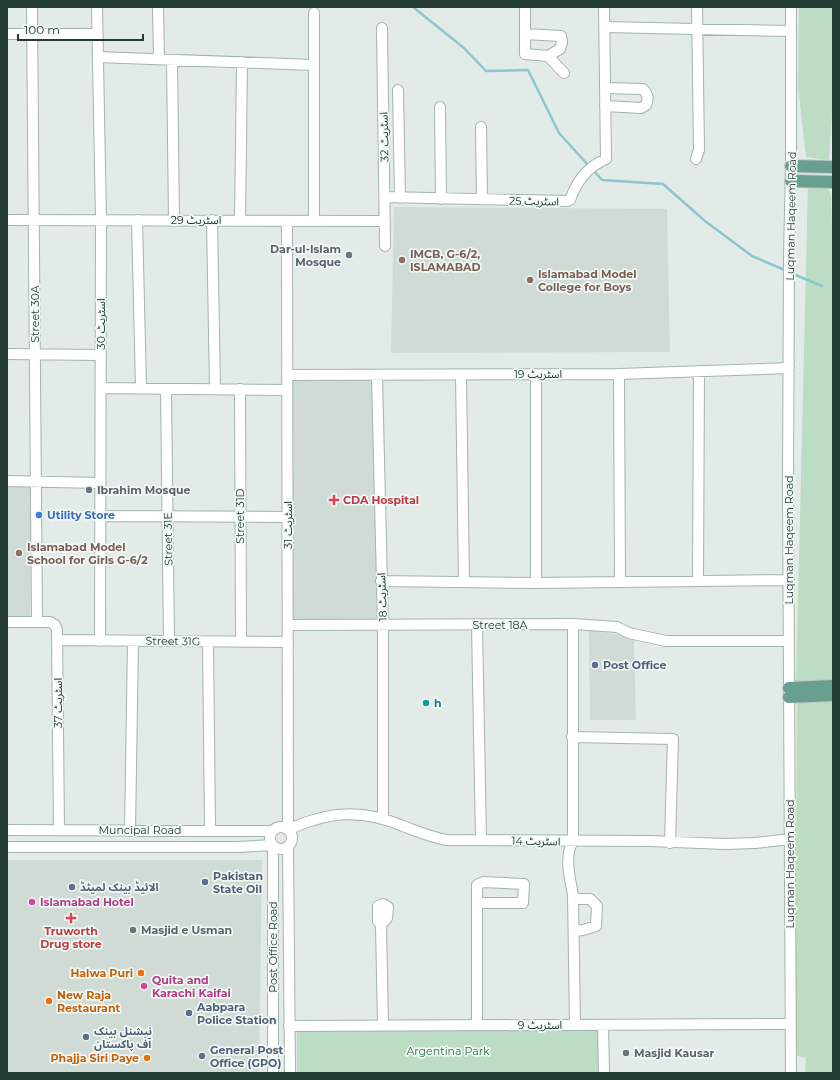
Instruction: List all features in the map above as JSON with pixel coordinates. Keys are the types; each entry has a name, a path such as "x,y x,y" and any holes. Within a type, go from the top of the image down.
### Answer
{"main road":[{"path":"792,166 833,167"},
{"path":"791,181 833,182"},
{"path":"789,693 833,686"},
{"path":"789,693 833,695"}],"street":[{"name":"Street 30A","path":"32,7 37,622"},
{"name":"اسٹریٹ 30","path":"96,7 101,220 100,641"},
{"path":"158,7 159,59"},
{"path":"524,34 561,36 562,42 560,49 548,56 525,54 524,34 525,7"},
{"name":"اسٹریٹ 25","path":"385,197 482,200 570,200 575,187 582,177 595,164 606,159 604,7"},
{"path":"696,159 699,150 697,7"},
{"name":"Luqman Haqeem Road","path":"791,7 792,166 789,368 791,1073"},
{"path":"314,13 314,221"},
{"name":"اسٹریٹ 32","path":"382,28 385,246"},
{"path":"604,28 791,31"},
{"path":"7,34 97,34"},
{"path":"548,56 564,73"},
{"path":"98,57 313,64"},
{"path":"172,60 174,220"},
{"path":"240,221 242,62"},
{"path":"605,88 642,90 646,92 648,96 646,105 641,108 605,106"},
{"path":"398,90 400,198"},
{"path":"440,107 441,199"},
{"path":"481,127 482,200"},
{"name":"اسٹریٹ 29","path":"7,220 385,221"},
{"path":"137,220 141,388"},
{"path":"212,220 215,389"},
{"name":"اسٹریٹ 31","path":"287,221 288,830"},
{"path":"7,354 101,356"},
{"name":"اسٹریٹ 19","path":"287,375 377,376 619,374 789,368"},
{"path":"698,371 698,581"},
{"path":"536,374 536,583"},
{"path":"619,374 620,582"},
{"path":"461,375 464,582"},
{"name":"اسٹریٹ 18","path":"377,376 382,625 383,818"},
{"path":"101,388 287,390"},
{"name":"Street 31E","path":"166,389 170,641"},
{"name":"Street 31D","path":"240,389 241,642"},
{"path":"7,482 100,483"},
{"path":"100,516 288,517"},
{"path":"381,581 536,583 789,580"},
{"name":"اسٹریٹ 37","path":"7,622 50,622 55,625 57,630 59,830"},
{"path":"573,624 573,841 569,848 570,882 573,897 576,1025"},
{"name":"Street 18A","path":"288,625 573,624 617,627 629,633 666,641 789,641"},
{"path":"477,625 481,840"},
{"name":"Street 31G","path":"58,640 288,642"},
{"path":"130,831 133,641"},
{"path":"208,642 210,830"},
{"path":"572,737 673,739 670,843"},
{"name":"اسٹریٹ 14","path":"288,830 314,820 330,816 360,814 383,818 432,838 447,840 650,841 725,844 755,843 790,839"},
{"path":"7,847 273,845 279,848 288,846 292,840 291,833 282,827 275,828 270,837 273,845"},
{"name":"Muncipal Road","path":"7,830 272,831"},
{"name":"Post Office Road","path":"272,1073 273,845"},
{"path":"253,846 263,851 273,863"},
{"name":"Post Office Road","path":"288,846 290,1073"},
{"path":"477,903 524,903 524,884 483,882 477,885 477,903 477,1025"},
{"path":"573,897 590,899 597,906 596,926 574,931"},
{"path":"378,915 378,921 381,925 383,1025"},
{"name":"اسٹریٹ 9","path":"289,1026 791,1024"},
{"path":"603,1025 604,1073"}],"shaded area":[{"name":"Islamabad Model College for Boys","path":"394,207 667,209 670,352 391,353"},
{"name":"CDA Hospital","path":"375,379 380,621 290,620 291,380"},
{"name":"Islamabad Model School for Girls G-6/2","path":"7,487 31,487 30,618 7,619"},
{"path":"589,631 616,634 634,640 636,720 590,720"},
{"path":"7,860 262,860 259,1073 7,1073"}],"green space":[{"path":"799,7 833,7 833,99 829,160 806,157 798,86"},
{"path":"808,186 828,186 831,197 833,250 833,681 796,683"},
{"path":"833,701 833,1073 805,1073 806,1058 795,1055 797,703"},
{"name":"Argentina Park","path":"599,1029 599,1073 297,1073 297,1030"}],"waterway":[{"path":"413,7 464,48 486,71 528,70 559,133 589,166"},
{"path":"593,170 602,180 663,184 705,221 752,256 787,271"},
{"path":"791,273 822,286"}],"place":[{"name":"Dar-ul-Islam Mosque","path":"349,255"},
{"name":"IMCB, G-6/2, ISLAMABAD","path":"402,260"},
{"name":"Islamabad Model College for Boys","path":"530,280"},
{"name":"Ibrahim Mosque","path":"89,490"},
{"name":"CDA Hospital","path":"334,500"},
{"name":"Utility Store","path":"39,515"},
{"name":"Islamabad Model School for Girls G-6/2","path":"19,553"},
{"name":"Post Office","path":"595,665"},
{"name":"h","path":"426,703"},
{"name":"Pakistan State Oil","path":"205,882"},
{"name":"الائیڈ بینک لمیٹڈ","path":"72,887"},
{"name":"Islamabad Hotel","path":"32,902"},
{"name":"Truworth Drug store","path":"71,918"},
{"name":"Masjid e Usman","path":"133,930"},
{"name":"Halwa Puri","path":"141,973"},
{"name":"Quita and Karachi Kaifai","path":"144,986"},
{"name":"New Raja Restaurant","path":"49,1001"},
{"name":"Aabpara Police Station","path":"189,1013"},
{"name":"نیشنل بینک آف پاکستان","path":"86,1037"},
{"name":"Masjid Kausar","path":"626,1053"},
{"name":"General Post Office (GPO)","path":"202,1056"},
{"name":"Phajja Siri Paye","path":"147,1058"}]}
